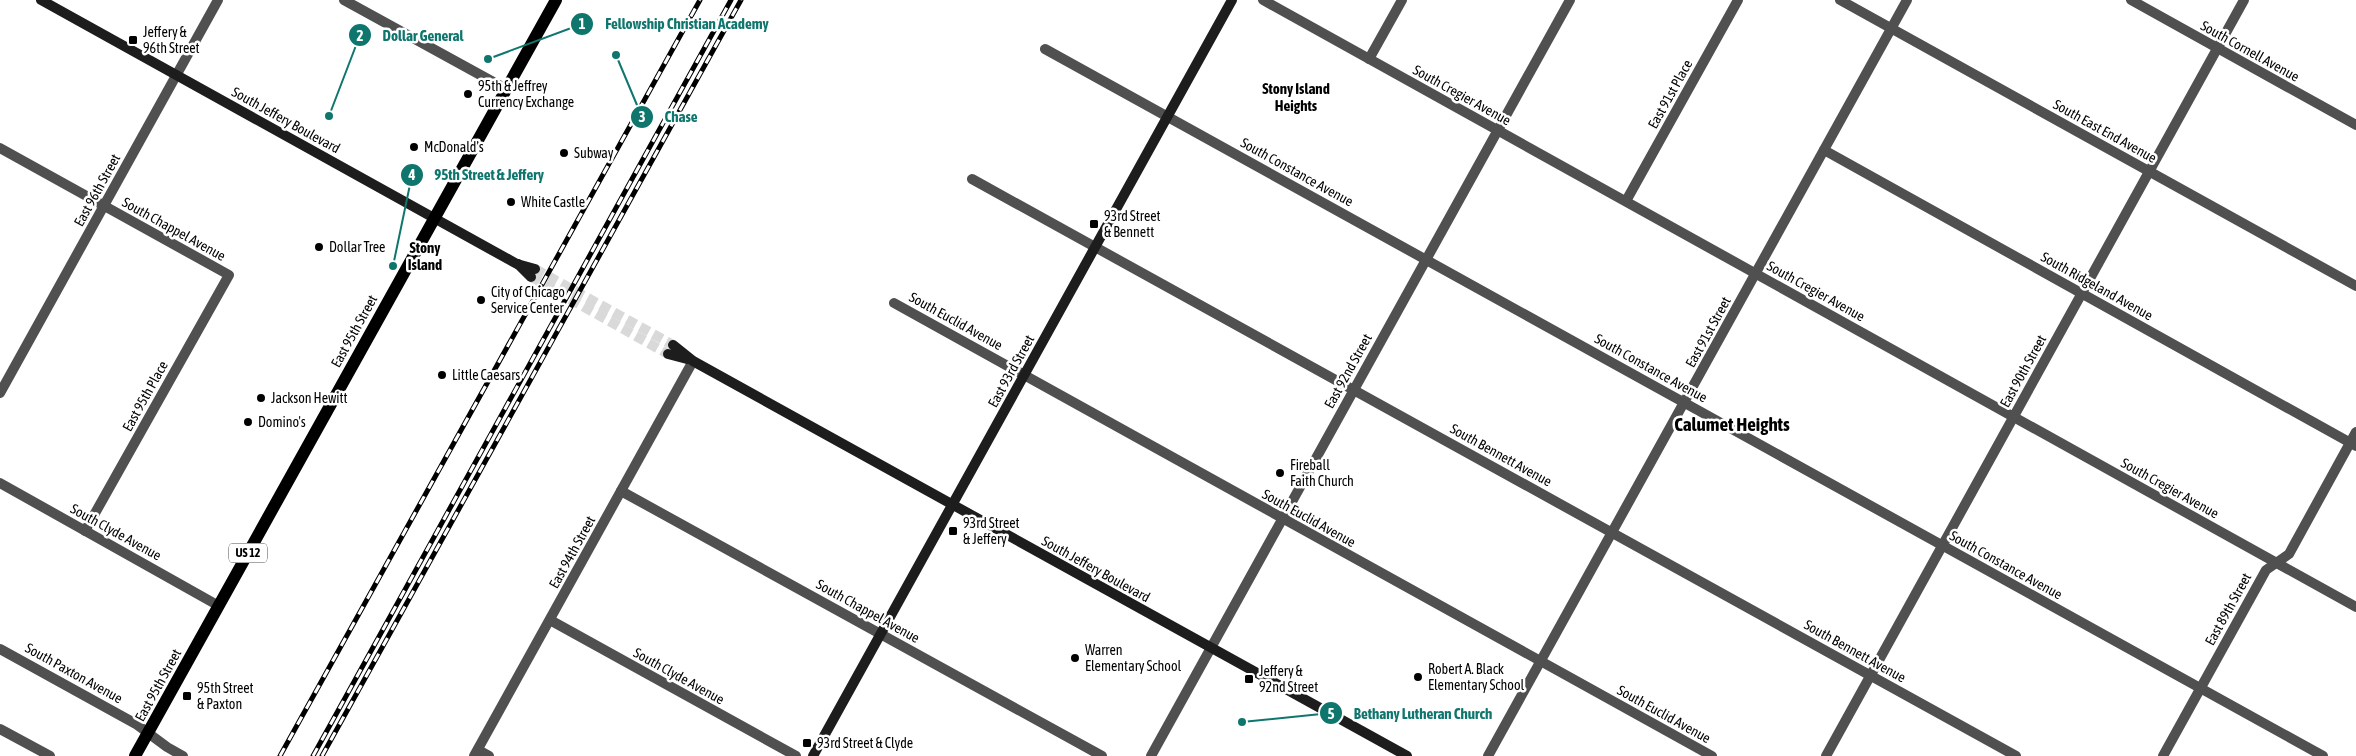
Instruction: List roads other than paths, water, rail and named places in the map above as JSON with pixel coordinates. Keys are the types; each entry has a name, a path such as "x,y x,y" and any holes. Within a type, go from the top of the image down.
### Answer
{"main road":[{"name":"South Jeffery Boulevard","path":"41,0 533,273"},
{"name":"East 95th Street","path":"136,756 556,0"},
{"name":"East 93rd Street","path":"813,756 1232,0"},
{"name":"South Jeffery Boulevard","path":"671,349 1406,756"}],"street":[{"name":"East 96th Street","path":"0,393 218,0"},
{"path":"344,0 506,89"},
{"name":"South Cregier Avenue","path":"1262,0 2356,607"},
{"path":"1369,59 1402,0"},
{"name":"East 92nd Street","path":"1151,756 1570,0"},
{"name":"East 91st Place","path":"1626,201 1738,0"},
{"name":"South East End Avenue","path":"1840,0 2356,286"},
{"name":"East 91st Street","path":"1488,756 1907,0"},
{"name":"South Cornell Avenue","path":"2130,0 2356,125"},
{"name":"East 90th Street","path":"1826,756 2244,0"},
{"name":"South Constance Avenue","path":"1045,48 2323,756"},
{"name":"South Chappel Avenue","path":"0,148 229,275"},
{"name":"South Ridgeland Avenue","path":"1824,150 2353,444"},
{"name":"South Bennett Avenue","path":"972,179 2016,756"},
{"name":"East 95th Place","path":"85,531 229,275"},
{"name":"South Euclid Avenue","path":"894,302 1024,376 1712,756"},
{"name":"East 94th Street","path":"476,753 693,361"},
{"name":"East 89th Street","path":"2163,756 2266,570 2289,554 2353,444 2356,432"},
{"name":"South Clyde Avenue","path":"0,483 219,606"},
{"name":"South Chappel Avenue","path":"621,491 1102,756"},
{"name":"South Clyde Avenue","path":"550,620 796,756"},
{"name":"South Paxton Avenue","path":"0,649 136,724 183,756"},
{"path":"0,729 50,756"},
{"path":"476,753 489,756"}],"tunnel":[{"path":"535,269 673,345"},
{"path":"531,277 668,354"}],"railway":[{"path":"280,756 700,0"},
{"path":"313,756 731,0"},
{"path":"322,756 741,0"}],"place":[{"name":"Jeffery & 96th Street","path":"133,40"},
{"name":"Chase","path":"616,55"},
{"name":"Fellowship Christian Academy","path":"488,59"},
{"name":"95th & Jeffrey Currency Exchange","path":"468,94"},
{"name":"Dollar General","path":"329,116"},
{"name":"McDonald's","path":"414,147"},
{"name":"Subway","path":"564,153"},
{"name":"White Castle","path":"511,202"},
{"name":"93rd Street & Bennett","path":"1094,224"},
{"name":"Dollar Tree","path":"319,247"},
{"name":"95th Street & Jeffery","path":"393,266"},
{"name":"City of Chicago Service Center","path":"481,300"},
{"name":"Little Caesars","path":"442,375"},
{"name":"Jackson Hewitt","path":"261,398"},
{"name":"Domino's","path":"248,422"},
{"name":"Fireball Faith Church","path":"1280,473"},
{"name":"93rd Street & Jeffery","path":"953,531"},
{"name":"Warren Elementary School","path":"1075,658"},
{"name":"Robert A. Black Elementary School","path":"1418,677"},
{"name":"Jeffery & 92nd Street","path":"1249,679"},
{"name":"95th Street & Paxton","path":"187,696"},
{"name":"Bethany Lutheran Church","path":"1242,722"},
{"name":"93rd Street & Clyde","path":"807,743"}],"district":[{"name":"Stony Island Heights","path":"1296,98"},
{"name":"Stony Island","path":"425,256"},
{"name":"Calumet Heights","path":"1732,424"}]}
